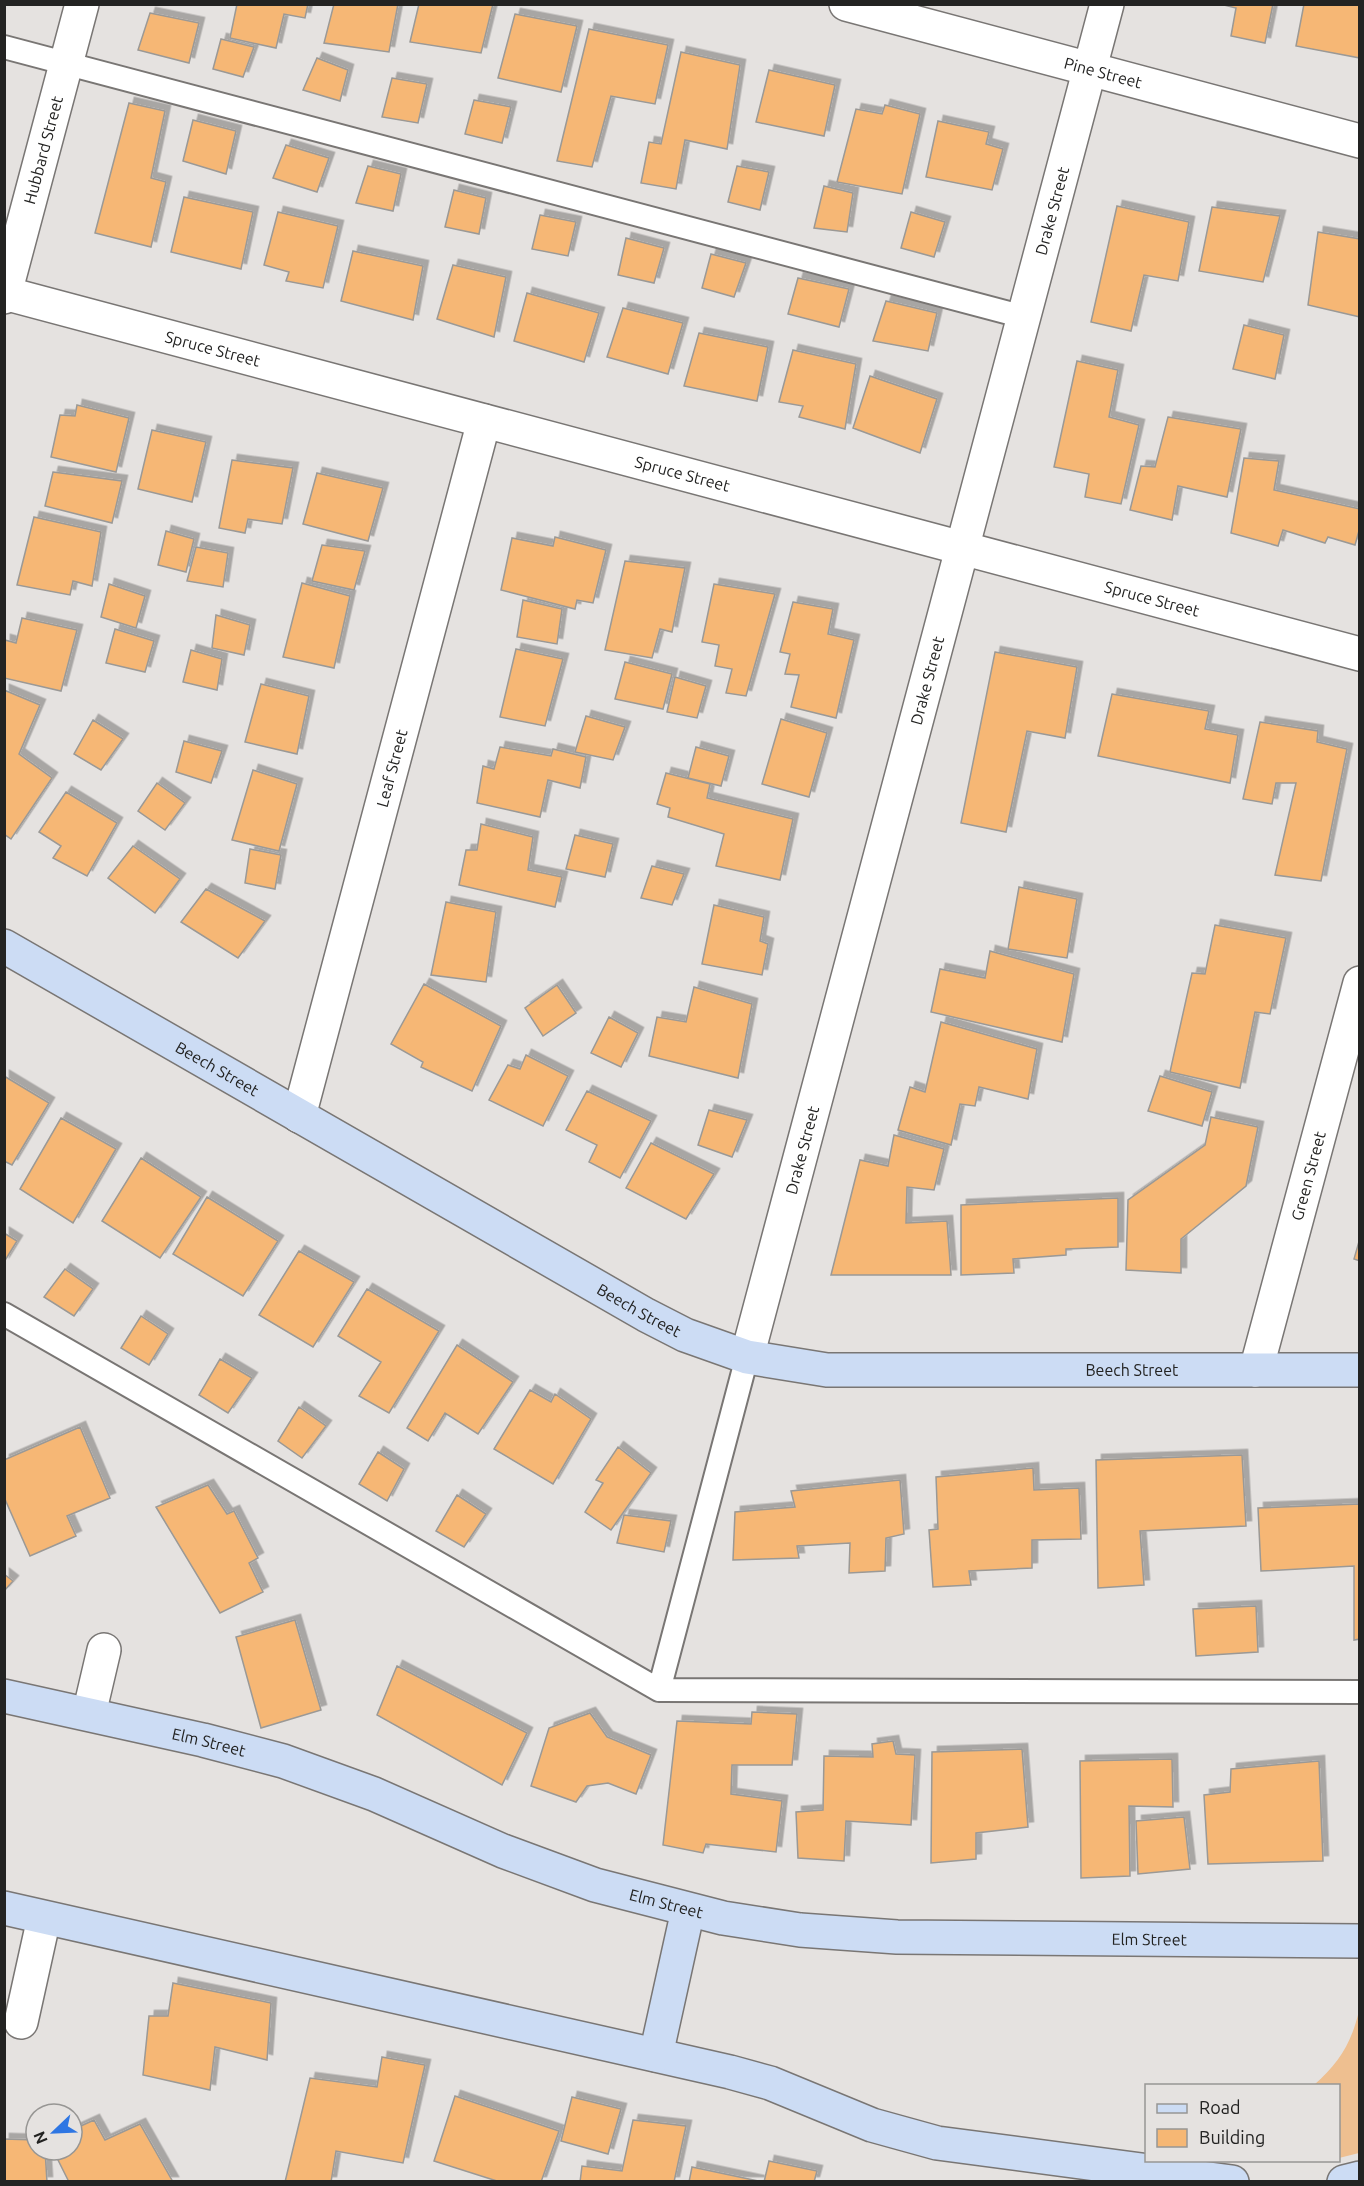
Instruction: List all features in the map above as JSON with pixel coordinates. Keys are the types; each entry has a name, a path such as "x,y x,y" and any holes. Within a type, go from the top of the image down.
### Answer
{"street":[{"name":"Hubbard Street","path":"5,294 82,4"},
{"name":"Pine Street","path":"846,4 1359,141"},
{"name":"Drake Street","path":"747,1357 1107,4"},
{"name":"Spruce Street","path":"5,294 1359,654"},
{"name":"Leaf Street","path":"299,1116 484,421"},
{"name":"Beech Street","path":"4,946 646,1315 685,1335 747,1357 827,1370 1359,1370"},
{"name":"Green Street","path":"1256,1370 1359,983"},
{"path":"89,1714 104,1650"},
{"name":"Elm Street","path":"4,1696 203,1740 283,1761 374,1794 503,1851 595,1885 688,1910 800,1929 897,1937 1359,1941"},
{"path":"4,1908 730,2072 770,2083 872,2125 937,2143 1232,2181"},
{"path":"656,2055 688,1910"},
{"path":"21,2022 44,1918"},
{"path":"1344,2181 1359,2178"}],"lane":[{"path":"4,47 1024,316"},
{"path":"4,1314 659,1690 1359,1692"},
{"path":"659,1690 747,1357"}],"shaded area":[{"path":"1359,2011 1359,2153 1340,2158 1340,2084 1315,2084 1337,2061 1352,2033"}],"building":[{"path":"237,4 308,4 305,18 284,14 276,48 230,38"},
{"path":"334,4 398,4 389,52 324,43"},
{"path":"419,4 493,4 481,53 410,42"},
{"path":"1220,4 1273,4 1265,43 1231,36 1236,8"},
{"path":"1304,4 1360,4 1360,58 1296,46"},
{"path":"150,13 199,23 189,63 138,50"},
{"path":"515,14 577,26 561,92 498,78"},
{"path":"589,29 668,45 655,104 611,96 592,167 557,161"},
{"path":"221,39 254,47 243,77 213,69"},
{"path":"681,52 740,65 727,149 685,140 676,189 641,183 649,142 661,144"},
{"path":"317,58 348,70 340,101 303,90"},
{"path":"769,70 835,85 824,136 756,122"},
{"path":"392,78 427,84 418,123 382,117"},
{"path":"474,100 511,107 502,143 465,134"},
{"path":"129,103 165,111 151,178 166,182 151,247 95,233"},
{"path":"885,105 920,114 902,194 837,182 856,109 882,114"},
{"path":"193,120 236,131 226,174 183,161"},
{"path":"938,121 989,132 986,144 1003,149 992,190 926,177"},
{"path":"286,145 329,158 317,192 273,178"},
{"path":"368,166 401,174 393,211 356,203"},
{"path":"737,166 769,172 760,210 728,202"},
{"path":"824,186 853,193 847,232 814,228"},
{"path":"454,190 486,198 479,234 445,227"},
{"path":"184,197 253,212 241,269 171,252"},
{"path":"1117,206 1189,222 1178,281 1144,275 1131,331 1091,322"},
{"path":"1212,207 1280,216 1263,282 1199,271"},
{"path":"278,212 338,226 323,288 286,281 289,272 264,265"},
{"path":"911,212 945,222 934,257 901,248"},
{"path":"540,215 576,222 568,256 532,249"},
{"path":"1318,232 1360,239 1360,317 1308,305"},
{"path":"626,238 664,248 654,283 618,275"},
{"path":"353,251 423,266 413,320 341,301"},
{"path":"711,254 746,263 734,297 702,288"},
{"path":"453,265 506,277 494,337 437,319"},
{"path":"798,278 849,289 839,327 788,314"},
{"path":"527,293 599,313 584,362 514,341"},
{"path":"886,301 937,313 928,351 873,341"},
{"path":"623,308 683,323 668,374 607,357"},
{"path":"1244,325 1284,335 1275,379 1233,369"},
{"path":"699,333 768,347 757,401 684,386"},
{"path":"793,350 856,364 845,429 799,417 803,406 779,402"},
{"path":"1077,361 1118,370 1109,417 1139,425 1121,504 1085,497 1089,474 1054,467"},
{"path":"870,376 937,399 920,453 853,428"},
{"path":"77,405 129,418 116,472 51,457 60,415 75,416"},
{"path":"1168,417 1241,429 1227,497 1178,486 1172,520 1130,510 1141,466 1155,467"},
{"path":"152,430 206,442 192,502 138,489"},
{"path":"1244,458 1279,461 1274,490 1360,509 1360,527 1355,545 1328,537 1325,543 1283,530 1278,546 1231,533"},
{"path":"232,460 293,468 282,524 248,519 245,533 219,528"},
{"path":"53,472 122,481 112,523 45,506"},
{"path":"317,473 383,488 368,541 303,524"},
{"path":"34,517 101,532 92,586 73,581 70,595 17,585"},
{"path":"166,531 194,539 186,572 158,565"},
{"path":"555,537 606,550 593,603 577,600 575,609 501,590 512,538 553,546"},
{"path":"322,545 365,551 354,590 312,581"},
{"path":"196,547 228,553 223,587 187,581"},
{"path":"625,561 685,568 672,632 660,629 652,658 605,650"},
{"path":"302,583 350,596 334,668 283,657"},
{"path":"109,584 145,596 136,628 101,617"},
{"path":"714,584 775,594 746,696 726,693 732,669 715,666 719,645 702,642"},
{"path":"523,600 562,609 557,644 517,637"},
{"path":"793,602 833,609 828,634 854,640 836,718 791,707 799,675 785,674 790,654 780,652"},
{"path":"216,615 250,625 244,655 212,648"},
{"path":"22,618 77,630 61,691 4,678 5,640 16,643"},
{"path":"115,629 154,641 145,672 106,663"},
{"path":"516,649 563,659 545,726 500,717"},
{"path":"191,650 222,659 217,690 183,682"},
{"path":"995,652 1077,667 1065,738 1027,731 1006,832 961,823"},
{"path":"625,662 672,674 663,709 615,699"},
{"path":"675,677 706,686 697,718 667,712"},
{"path":"261,684 309,696 297,754 245,742"},
{"path":"4,690 40,705 19,754 52,778 11,839 4,834"},
{"path":"1112,694 1209,711 1205,729 1238,735 1230,783 1098,756"},
{"path":"586,716 625,727 613,760 575,752"},
{"path":"781,719 827,733 809,797 762,784"},
{"path":"93,720 123,739 101,770 74,754"},
{"path":"1260,722 1318,731 1317,742 1347,749 1321,881 1275,875 1296,783 1276,783 1272,804 1243,799"},
{"path":"184,741 222,751 211,783 176,772"},
{"path":"500,747 551,756 553,749 586,757 580,788 548,780 540,817 477,803 483,766 494,769"},
{"path":"696,747 729,756 721,786 688,778"},
{"path":"253,770 297,784 279,851 232,840"},
{"path":"666,773 710,784 707,798 793,819 780,880 716,866 724,834 668,817 670,808 657,804"},
{"path":"157,783 185,803 165,830 138,811"},
{"path":"66,792 117,823 87,876 53,858 61,846 39,832"},
{"path":"481,824 533,837 528,870 562,877 555,907 459,885 466,850 477,850"},
{"path":"575,835 613,844 605,877 566,869"},
{"path":"133,846 180,879 155,913 108,878"},
{"path":"250,849 281,855 275,889 245,883"},
{"path":"652,866 684,874 672,905 641,898"},
{"path":"1019,887 1077,899 1067,958 1008,949"},
{"path":"206,889 265,921 238,958 181,922"},
{"path":"446,902 496,912 486,982 431,975"},
{"path":"714,905 764,917 760,941 768,944 762,975 702,964"},
{"path":"1215,925 1286,938 1270,1014 1255,1012 1240,1088 1170,1072 1192,973 1205,974"},
{"path":"990,951 1074,974 1062,1042 931,1012 940,969 985,978"},
{"path":"424,984 501,1026 472,1091 421,1067 423,1062 391,1044"},
{"path":"557,985 576,1013 543,1036 525,1008"},
{"path":"694,987 752,1004 738,1078 649,1056 657,1017 686,1022"},
{"path":"609,1017 638,1033 621,1067 591,1053"},
{"path":"941,1022 1037,1049 1028,1099 979,1087 975,1106 960,1104 951,1145 898,1130 910,1087 925,1092"},
{"path":"526,1055 568,1076 543,1126 489,1100 508,1065 520,1069"},
{"path":"4,1076 49,1103 12,1165 4,1161"},
{"path":"1160,1076 1212,1092 1202,1126 1148,1111"},
{"path":"587,1091 651,1121 620,1178 589,1162 597,1145 566,1130"},
{"path":"709,1110 747,1120 732,1157 698,1145"},
{"path":"1211,1117 1258,1127 1246,1186 1181,1239 1181,1273 1126,1270 1128,1200 1205,1145"},
{"path":"61,1118 116,1149 73,1223 20,1189"},
{"path":"894,1135 944,1149 934,1190 907,1187 906,1223 947,1221 951,1275 831,1275 860,1160 888,1166"},
{"path":"651,1143 714,1174 686,1219 626,1188"},
{"path":"141,1158 201,1197 160,1258 102,1221"},
{"path":"207,1197 278,1241 243,1296 173,1254"},
{"path":"1118,1198 1118,1247 1066,1249 1066,1255 1013,1259 1014,1273 961,1275 961,1205"},
{"path":"4,1233 17,1241 4,1262"},
{"path":"1360,1238 1360,1261 1354,1259"},
{"path":"299,1251 354,1282 313,1347 259,1315"},
{"path":"65,1269 93,1289 74,1316 44,1297"},
{"path":"367,1289 439,1331 389,1413 359,1396 381,1362 338,1336"},
{"path":"141,1316 168,1334 149,1365 121,1348"},
{"path":"457,1345 513,1382 478,1434 445,1413 428,1441 407,1428"},
{"path":"220,1359 252,1378 228,1413 199,1395"},
{"path":"530,1390 551,1402 555,1394 591,1419 553,1484 494,1449"},
{"path":"299,1407 326,1426 302,1458 278,1441"},
{"path":"80,1427 110,1498 67,1516 76,1536 30,1556 4,1497 4,1460"},
{"path":"618,1447 651,1473 611,1530 585,1512 603,1483 596,1480"},
{"path":"378,1452 404,1469 387,1501 359,1484"},
{"path":"1242,1455 1246,1526 1140,1531 1144,1585 1098,1588 1096,1460"},
{"path":"1033,1468 1034,1490 1079,1488 1081,1539 1032,1540 1032,1568 969,1571 971,1585 933,1587 929,1530 938,1529 936,1477"},
{"path":"900,1480 904,1534 886,1538 885,1571 849,1573 850,1543 797,1546 799,1558 733,1560 735,1512 795,1507 791,1491"},
{"path":"208,1485 227,1514 234,1511 258,1558 249,1563 263,1592 220,1613 156,1507"},
{"path":"457,1495 486,1514 464,1547 436,1531"},
{"path":"1360,1504 1360,1639 1354,1640 1354,1566 1261,1571 1258,1508"},
{"path":"624,1515 671,1521 664,1552 617,1543"},
{"path":"4,1574 13,1581 4,1591"},
{"path":"1256,1606 1258,1652 1196,1656 1193,1609"},
{"path":"295,1620 321,1710 261,1728 236,1637"},
{"path":"397,1666 527,1733 502,1785 377,1715"},
{"path":"752,1712 797,1714 792,1765 732,1765 731,1794 782,1801 776,1852 706,1844 703,1853 663,1845 677,1721 751,1724"},
{"path":"590,1713 607,1737 651,1755 636,1794 608,1783 587,1786 576,1802 531,1786 549,1728"},
{"path":"893,1741 896,1754 915,1755 911,1825 846,1821 844,1861 798,1858 796,1812 823,1810 824,1756 873,1757 872,1744"},
{"path":"1022,1749 1028,1827 976,1833 976,1859 931,1863 932,1752"},
{"path":"1172,1759 1173,1807 1129,1806 1130,1876 1081,1878 1080,1761"},
{"path":"1319,1761 1323,1861 1208,1864 1204,1795 1230,1792 1231,1769"},
{"path":"1184,1817 1190,1869 1138,1874 1136,1821"},
{"path":"173,1983 271,2003 267,2060 215,2047 210,2090 143,2075 149,2016 168,2016"},
{"path":"382,2057 425,2065 403,2163 336,2151 331,2182 285,2182 310,2078 377,2087"},
{"path":"455,2096 559,2131 541,2182 500,2182 434,2161"},
{"path":"572,2097 621,2109 608,2154 561,2141"},
{"path":"94,2120 105,2140 140,2124 173,2182 69,2182 59,2162 84,2162 84,2125"},
{"path":"633,2120 686,2126 674,2182 580,2182 582,2166 622,2171"},
{"path":"4,2139 24,2140 24,2162 46,2162 47,2182 4,2182"},
{"path":"769,2161 817,2171 814,2182 764,2182"},
{"path":"692,2167 763,2182 689,2182"}]}
